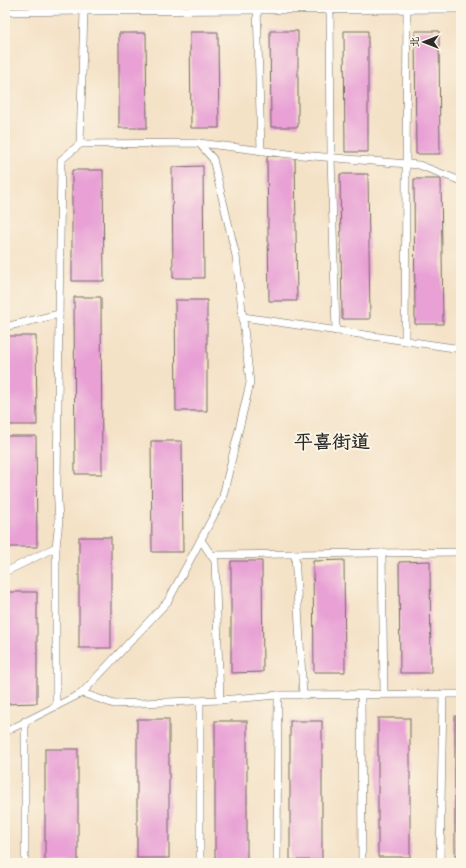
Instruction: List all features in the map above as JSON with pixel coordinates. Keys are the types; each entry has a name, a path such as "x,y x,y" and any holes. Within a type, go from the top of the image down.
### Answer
{"lane":[{"path":"330,7 331,157 336,331"},
{"path":"405,341 407,7"},
{"path":"5,12 84,8 407,7 461,9"},
{"path":"80,144 84,8"},
{"path":"257,8 261,150"},
{"path":"56,706 56,547 59,521 57,486 60,160 80,144 199,143 406,164 419,166 461,181"},
{"path":"5,732 82,693 168,601 222,500 250,383 236,256 213,160 199,143"},
{"path":"5,327 59,314"},
{"path":"243,317 461,349"},
{"path":"200,540 215,561 220,700"},
{"path":"5,572 56,547"},
{"path":"211,555 461,552"},
{"path":"382,553 384,694"},
{"path":"295,554 303,695"},
{"path":"82,693 114,704 200,702 278,695 461,694"},
{"path":"440,863 443,694"},
{"path":"277,863 278,695"},
{"path":"361,695 362,863"},
{"path":"200,702 200,863"},
{"path":"25,721 25,863"}],"building":[{"path":"270,31 298,31 298,127 271,127"},
{"path":"344,31 368,31 368,152 345,152"},
{"path":"415,31 439,31 440,154 416,154"},
{"path":"190,32 218,32 219,128 191,128"},
{"path":"119,33 146,33 147,128 119,128"},
{"path":"267,156 295,156 297,301 269,301"},
{"path":"203,166 204,278 173,278 172,167"},
{"path":"72,170 103,170 104,281 72,281"},
{"path":"340,174 368,174 370,319 342,319"},
{"path":"414,179 441,179 443,324 415,324"},
{"path":"74,297 101,297 102,474 75,474"},
{"path":"175,300 207,300 207,411 176,411"},
{"path":"5,336 36,336 37,425 6,425"},
{"path":"5,436 36,436 37,547 6,547"},
{"path":"151,441 182,441 183,552 152,552"},
{"path":"79,537 111,537 111,648 79,648"},
{"path":"344,560 345,672 314,672 313,561"},
{"path":"231,561 262,561 263,672 231,673"},
{"path":"430,561 431,673 400,673 399,562"},
{"path":"5,592 37,592 37,703 5,704"},
{"path":"455,716 461,716 461,855 455,855"},
{"path":"378,718 410,718 410,857 378,857"},
{"path":"137,719 169,719 169,858 137,858"},
{"path":"215,721 247,721 247,860 215,860"},
{"path":"290,721 322,721 322,860 290,860"},
{"path":"45,749 78,749 78,863 45,863"}],"district":[{"name":"平喜街道","path":"332,442"}]}
